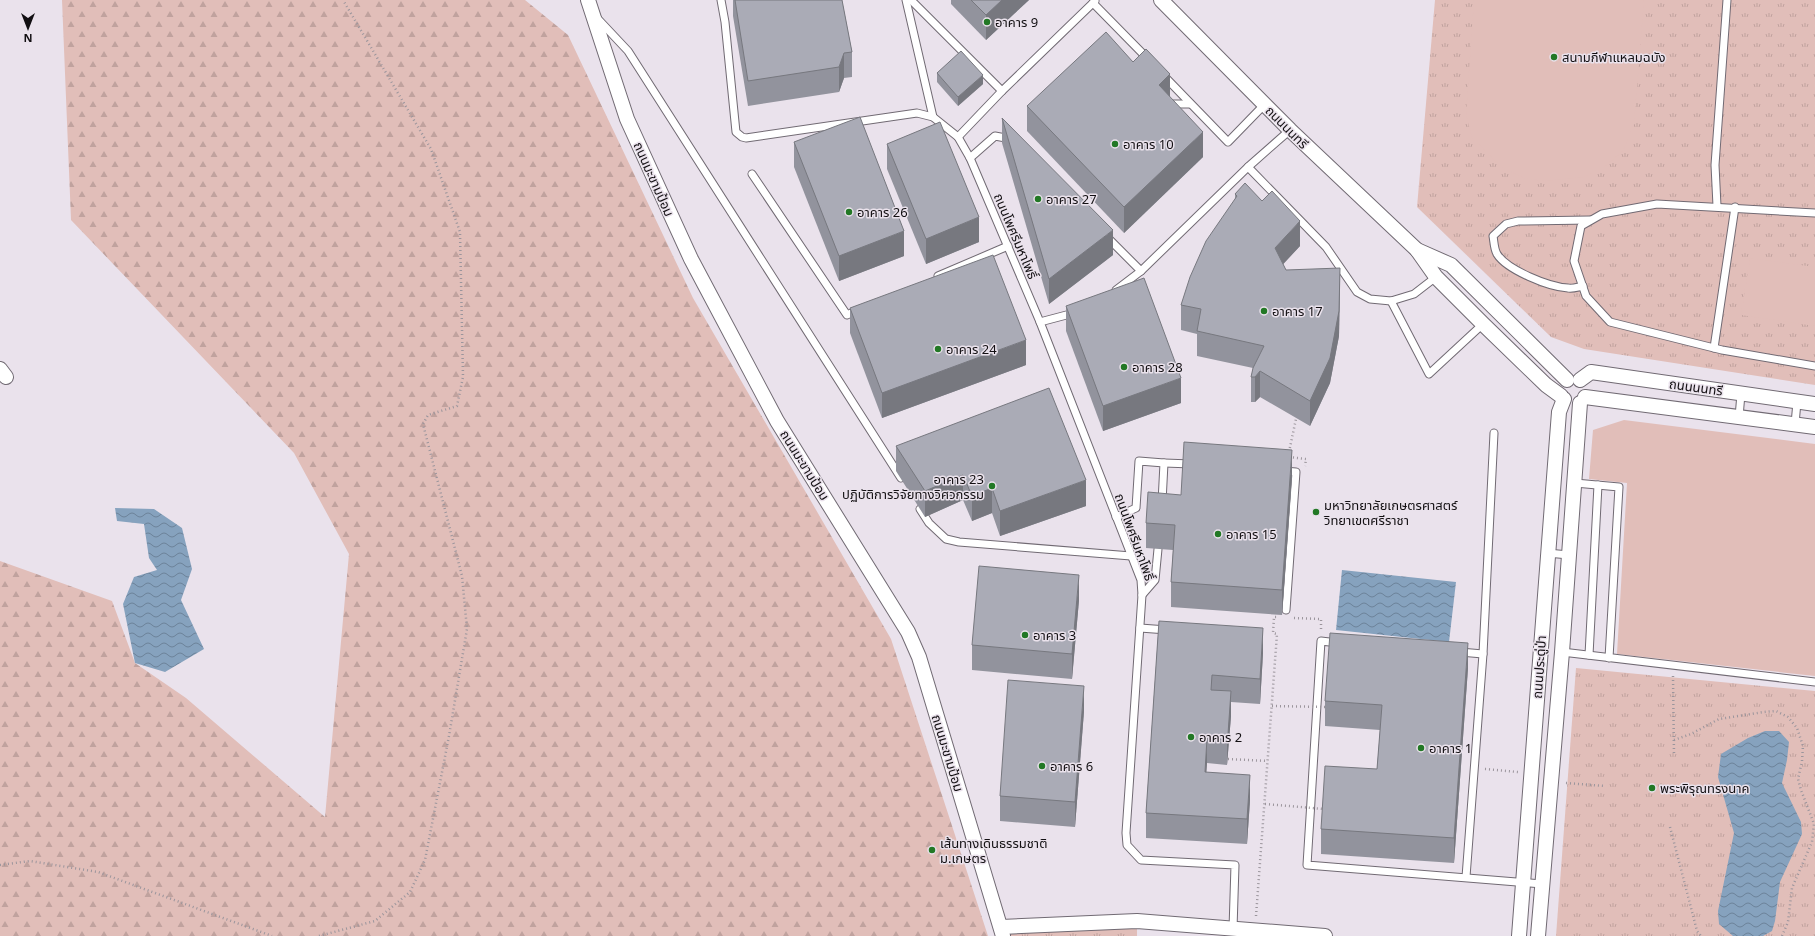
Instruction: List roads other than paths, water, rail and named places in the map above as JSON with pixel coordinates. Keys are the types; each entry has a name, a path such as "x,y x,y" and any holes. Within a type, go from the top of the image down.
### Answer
{"street":[{"name":"ถนนนนทรี","path":"1161,0 1290,130 1417,250 1436,276 1483,324 1546,385 1562,398"},
{"name":"ถนนมะขามป้อม","path":"591,4 627,118 691,259 777,421 908,632 919,657 1002,931"},
{"name":"ถนนนนทรี","path":"1417,250 1451,265 1574,380 1592,372 1815,404"},
{"path":"1574,380 1585,386 1587,393 1583,400 1573,404 1562,398 1562,385 1574,380"},
{"name":"ถนนประดู่ป่า","path":"1519,936 1547,554 1559,412 1562,398"},
{"name":"ถนนนนทรี","path":"1583,400 1815,427"},
{"name":"ถนนประดู่ป่า","path":"1538,936 1562,652 1574,483 1583,400"},
{"path":"1002,931 1138,921 1325,936"}],"lane":[{"path":"721,0 725,22 736,132 742,137 746,138 917,113 933,117 958,137 1002,90 1095,2 1190,104 1228,142 1265,104"},
{"path":"906,0 933,117"},
{"path":"911,0 1002,90"},
{"path":"1716,206 1715,165 1727,0"},
{"path":"591,4 628,52 904,484"},
{"path":"1143,63 1144,55"},
{"path":"1165,104 1190,104"},
{"path":"1112,294 1141,271 1248,167 1290,130"},
{"path":"970,158 995,136 1014,139 1019,145"},
{"name":"ถนนโพศรีมหาโพธิ์","path":"958,137 970,158 1040,322 1141,580 1142,595 1126,833 1128,845 1141,860 1235,865 1232,929"},
{"path":"1248,167 1326,247 1357,292 1370,299 1391,301 1414,294 1436,276"},
{"path":"752,174 847,315 868,306"},
{"path":"1815,213 1734,207 1657,204 1602,214 1581,226 1574,261 1586,296 1610,322 1714,348 1815,366"},
{"path":"1714,348 1734,207"},
{"path":"1583,286 1568,289 1551,285 1520,272 1506,264 1496,253 1493,236 1506,224 1518,221 1592,220"},
{"path":"1104,233 1141,271"},
{"path":"933,278 1008,246"},
{"path":"1391,301 1429,374 1483,324"},
{"path":"1040,322 1069,316 1081,310"},
{"path":"1739,417 1742,394"},
{"path":"1795,424 1797,402"},
{"path":"1466,877 1483,654 1494,433"},
{"path":"1116,516 1136,508 1139,461 1203,465"},
{"path":"1161,510 1164,462"},
{"path":"1273,470 1296,472 1286,610"},
{"path":"1574,483 1620,487 1610,658"},
{"path":"1589,655 1598,485"},
{"path":"917,504 929,523 940,533 946,538 959,542 1131,556"},
{"path":"1142,595 1155,580 1158,549"},
{"path":"1547,554 1569,555"},
{"path":"1140,628 1178,631"},
{"path":"1344,643 1321,642 1307,865 1542,884"},
{"path":"1452,652 1483,654"},
{"path":"1562,652 1815,682"}],"water":[{"path":"115,508 154,509 182,528 192,569 181,600 204,649 165,672 135,663 123,604 134,577 157,570 149,558 144,524 117,521"},
{"path":"1342,570 1456,582 1449,642 1336,630"},
{"path":"1765,731 1779,731 1789,742 1782,783 1801,822 1802,834 1780,882 1775,921 1772,931 1763,936 1733,936 1719,924 1718,911 1734,833 1718,777 1721,754 1748,738"}],"place":[{"name":"อาคาร 9","path":"987,22"},
{"name":"สนามกีฬาแหลมฉบัง","path":"1554,57"},
{"name":"อาคาร 10","path":"1115,144"},
{"name":"อาคาร 27","path":"1038,199"},
{"name":"อาคาร 26","path":"849,212"},
{"name":"อาคาร 17","path":"1264,311"},
{"name":"อาคาร 24","path":"938,349"},
{"name":"อาคาร 28","path":"1124,367"},
{"name":"อาคาร 23 ปฏิบัติการวิจัยทางวิศวกรรม","path":"992,486"},
{"name":"มหาวิทยาลัยเกษตรศาสตร์ วิทยาเขตศรีราชา","path":"1316,512"},
{"name":"อาคาร 15","path":"1218,534"},
{"name":"อาคาร 3","path":"1025,635"},
{"name":"อาคาร 2","path":"1191,737"},
{"name":"อาคาร 1","path":"1421,748"},
{"name":"อาคาร 6","path":"1042,766"},
{"name":"พระพิรุณทรงนาค","path":"1652,788"},
{"name":"เส้นทางเดินธรรมชาติ ม.เกษตร","path":"932,850"}]}
